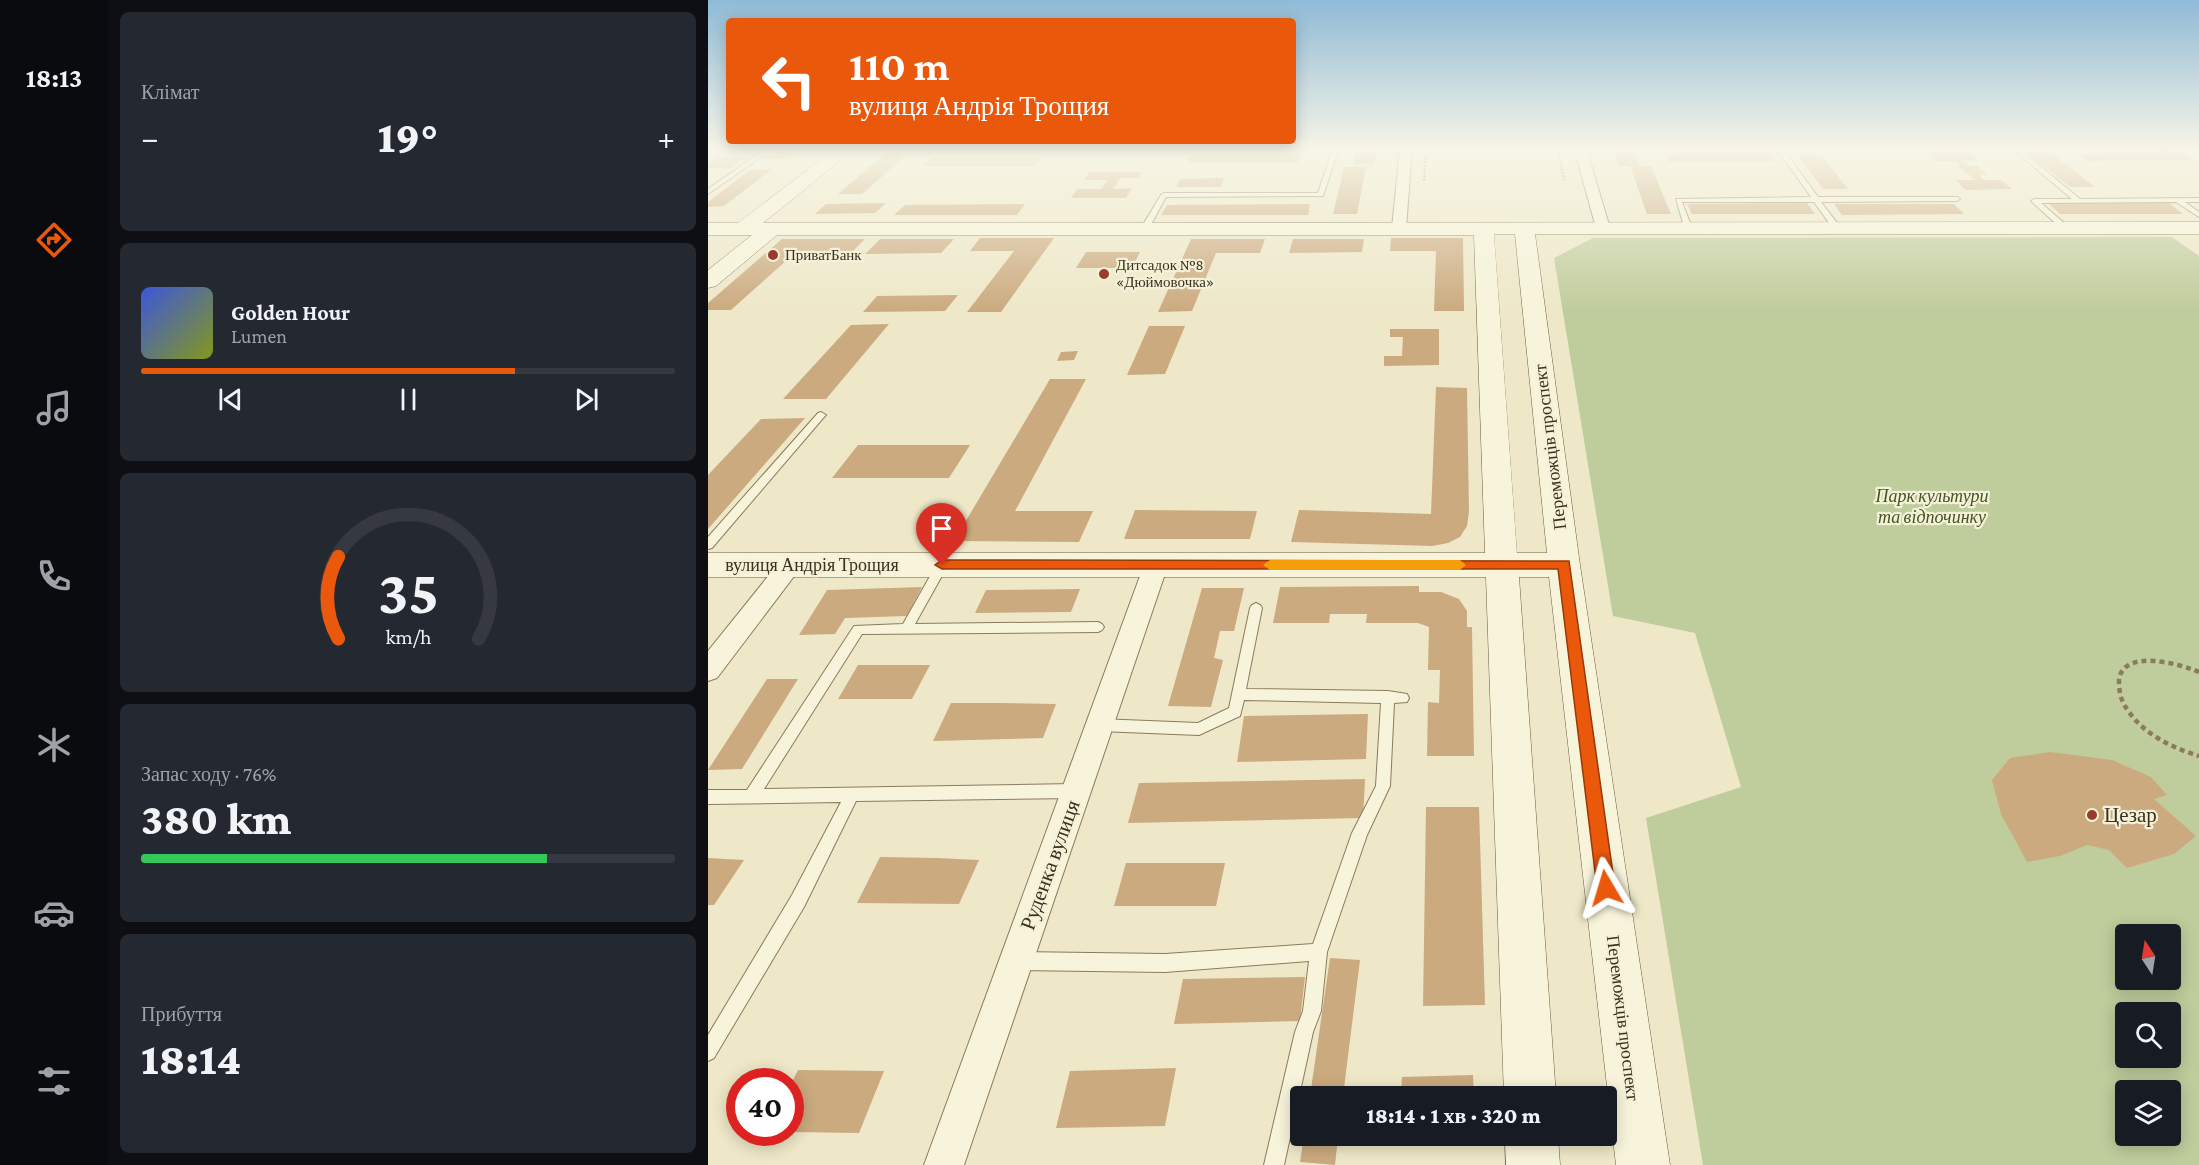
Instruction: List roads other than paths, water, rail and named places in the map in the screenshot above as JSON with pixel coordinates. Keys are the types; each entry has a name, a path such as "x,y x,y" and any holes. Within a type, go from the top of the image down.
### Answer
{"street":[{"path":"743,229 777,202"},
{"path":"1399,228 1401,202"},
{"path":"1596,202 1603,228"},
{"path":"710,231 1145,228 2199,228"},
{"path":"1484,228 1529,1086"},
{"name":"Переможців проспект","path":"1524,228 1564,565 1643,1165"},
{"path":"708,281 772,229"},
{"name":"вулиця Андрія Трощия","path":"708,565 1564,565"},
{"path":"712,660 790,565"},
{"name":"Руденка вулиця","path":"944,1165 1156,565"},
{"path":"1532,1146 1533,1165"}],"lane":[{"path":"1145,228 1160,202"},
{"path":"1679,202 1688,228"},
{"path":"1820,202 1838,228"},
{"path":"2036,202 2066,228"},
{"path":"2181,202 2199,215"},
{"path":"708,545 821,415"},
{"path":"906,629 942,565"},
{"path":"1099,725 1199,729 1235,712 1256,608"},
{"path":"751,796 858,629 1098,627"},
{"path":"1239,694 1395,698 1383,786 1360,833 1319,952 1312,1011 1304,1032 1274,1165"},
{"path":"708,797 1076,791"},
{"path":"708,1052 798,901 852,795"},
{"path":"1016,961 1166,963 1319,952"}],"place":[{"name":"ПриватБанк","path":"773,255"},
{"name":"Дитсадок №8 «Дюймовочка»","path":"1104,274"},
{"name":"Цезар","path":"2092,815"}],"park label":[{"name":"Парк культури та відпочинку","path":"1932,506"}]}
